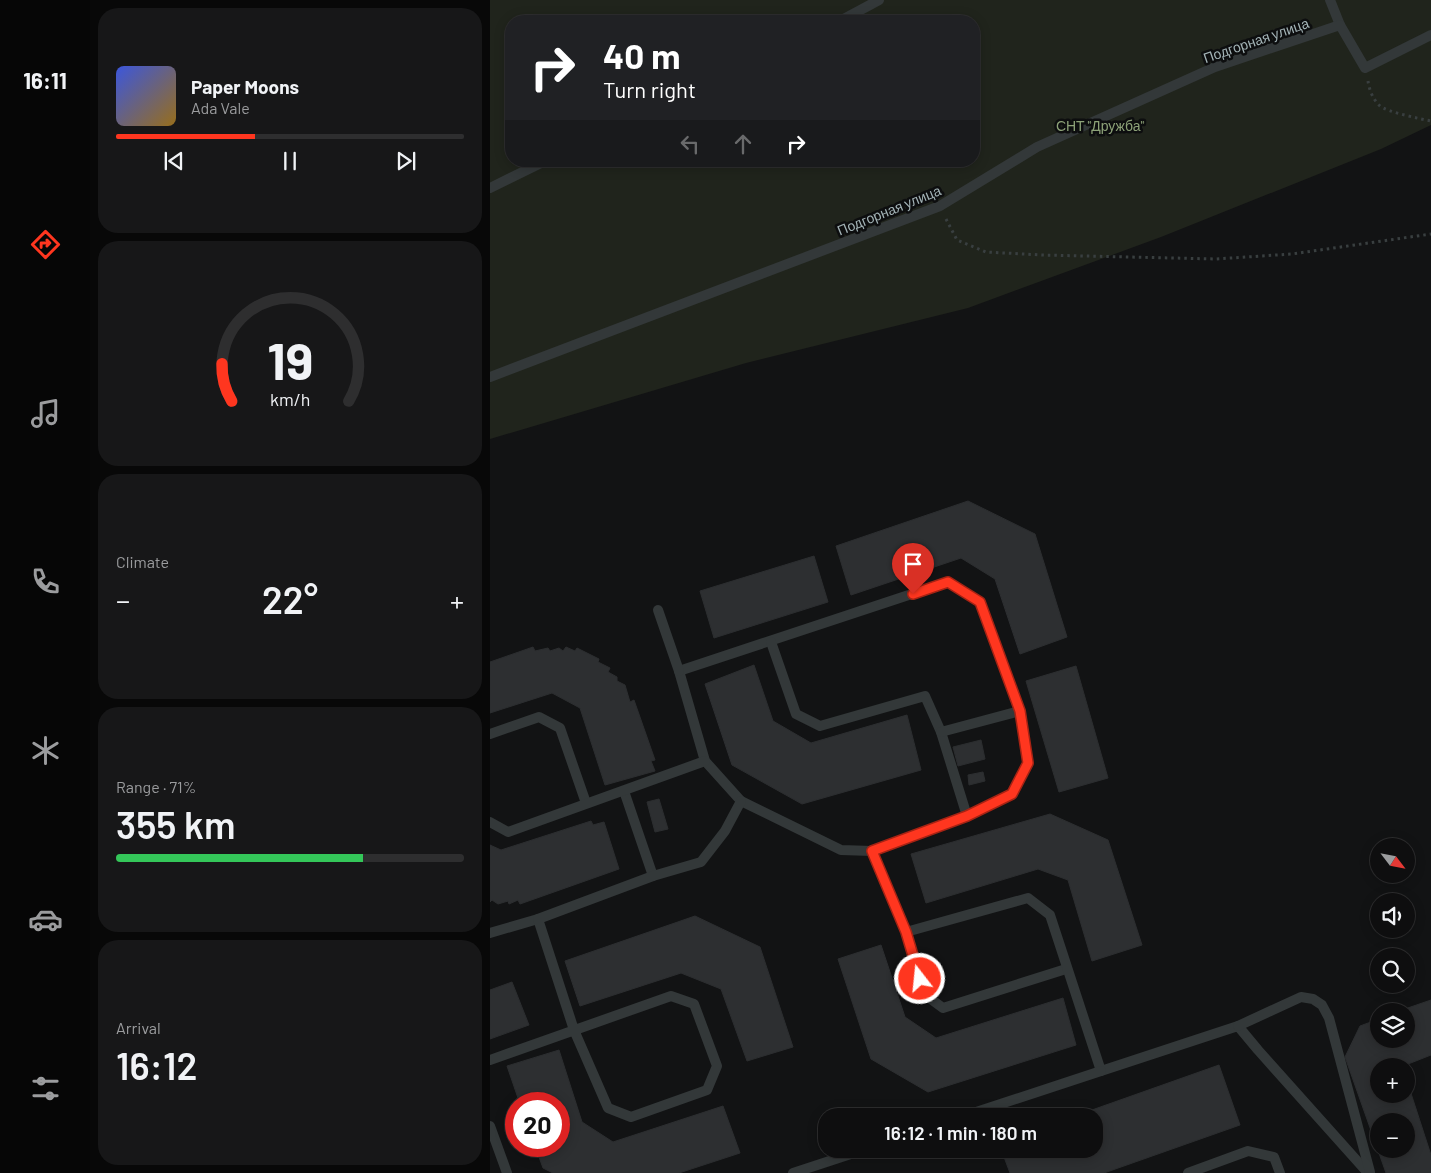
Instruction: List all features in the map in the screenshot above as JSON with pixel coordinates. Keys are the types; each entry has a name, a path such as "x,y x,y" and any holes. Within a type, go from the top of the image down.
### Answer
{"lane":[{"path":"851,15 879,0"},
{"path":"1330,0 1340,25 1365,68 1431,35"},
{"name":"Подгорная улица","path":"490,377 940,206 1037,147 1215,68 1340,25"},
{"path":"490,188 533,167"},
{"path":"658,610 705,761 741,801 841,850 872,851 967,816 1012,794 1028,763 1020,711 980,602 948,582 771,642 678,671"},
{"path":"771,642 796,714 820,726 925,696 941,732 967,816"},
{"path":"941,732 1020,711"},
{"path":"490,734 539,717 560,728 586,804"},
{"path":"490,822 508,832 705,761"},
{"path":"624,791 653,876"},
{"path":"490,933 538,919 653,876 701,862 725,831 741,801"},
{"path":"872,851 906,932 924,994 943,1008 1066,969"},
{"path":"906,932 1028,898 1050,914 1066,969 1101,1071"},
{"path":"490,1060 574,1030 670,996 694,1004 717,1066 707,1090 632,1117 608,1108 574,1030 538,919"},
{"path":"988,1108 1238,1026 1301,997 1312,998 1322,1005 1329,1018 1369,1173"},
{"path":"1238,1026 1369,1173"},
{"path":"490,1126 507,1173"},
{"path":"1188,1173 1248,1151 1274,1157 1280,1173"},
{"path":"793,1173 839,1158"}],"path":[{"path":"1365,68 1370,90 1381,107 1431,121"},
{"path":"940,206 957,240 986,252 1216,259 1292,254 1431,234"}],"green space":[{"name":"СНТ \"Дружба\"","path":"490,0 1431,0 1431,125 1381,149 1161,237 968,308 746,363 490,439"}],"building":[{"path":"968,501 1035,534 1067,637 1020,654 995,579 961,558 851,595 836,546"},
{"path":"814,556 828,602 714,638 700,591"},
{"path":"533,647 535,651 548,648 550,651 559,648 563,651 566,647 575,651 577,648 599,659 598,662 610,668 608,672 617,677 617,681 625,685 630,702 634,700 655,760 651,761 655,771 605,785 580,708 552,693 490,713 490,662"},
{"path":"754,665 773,721 811,743 907,715 921,770 802,804 732,765 705,684"},
{"path":"1076,666 1108,778 1059,792 1026,681"},
{"path":"981,740 985,759 958,766 953,747"},
{"path":"983,772 985,781 969,785 968,775"},
{"path":"659,799 668,829 655,832 647,802"},
{"path":"1050,814 1108,840 1142,945 1092,961 1068,880 1038,869 926,903 911,854"},
{"path":"591,821 593,825 604,822 619,869 520,904 518,900 509,904 508,901 498,904 492,900 490,902 490,845 501,850"},
{"path":"695,916 760,947 793,1047 747,1061 721,989 681,973 580,1006 565,961"},
{"path":"881,945 905,1017 936,1038 1063,998 1076,1045 928,1092 871,1059 838,959"},
{"path":"512,982 529,1025 490,1039 490,990"},
{"path":"1431,1000 1431,1055 1415,1061 1415,1058 1370,1058 1370,1103 1414,1103 1431,1155 1431,1173 1386,1173 1381,1158 1415,1158 1415,1113 1370,1113 1370,1128 1345,1057 1360,1026 1370,1022 1370,1048 1415,1048 1415,1006"},
{"path":"559,1050 582,1122 613,1142 723,1106 740,1153 679,1173 553,1173 543,1168 539,1157 570,1157 570,1092 516,1092 507,1066"},
{"path":"1219,1065 1240,1125 1104,1173 1010,1173 1004,1158 1103,1158 1103,1108 1098,1108"}],"route":[{"path":"913,594 948,582 980,602 1020,711 1028,763 1012,794 967,816 872,851 906,932 920,979"}]}
